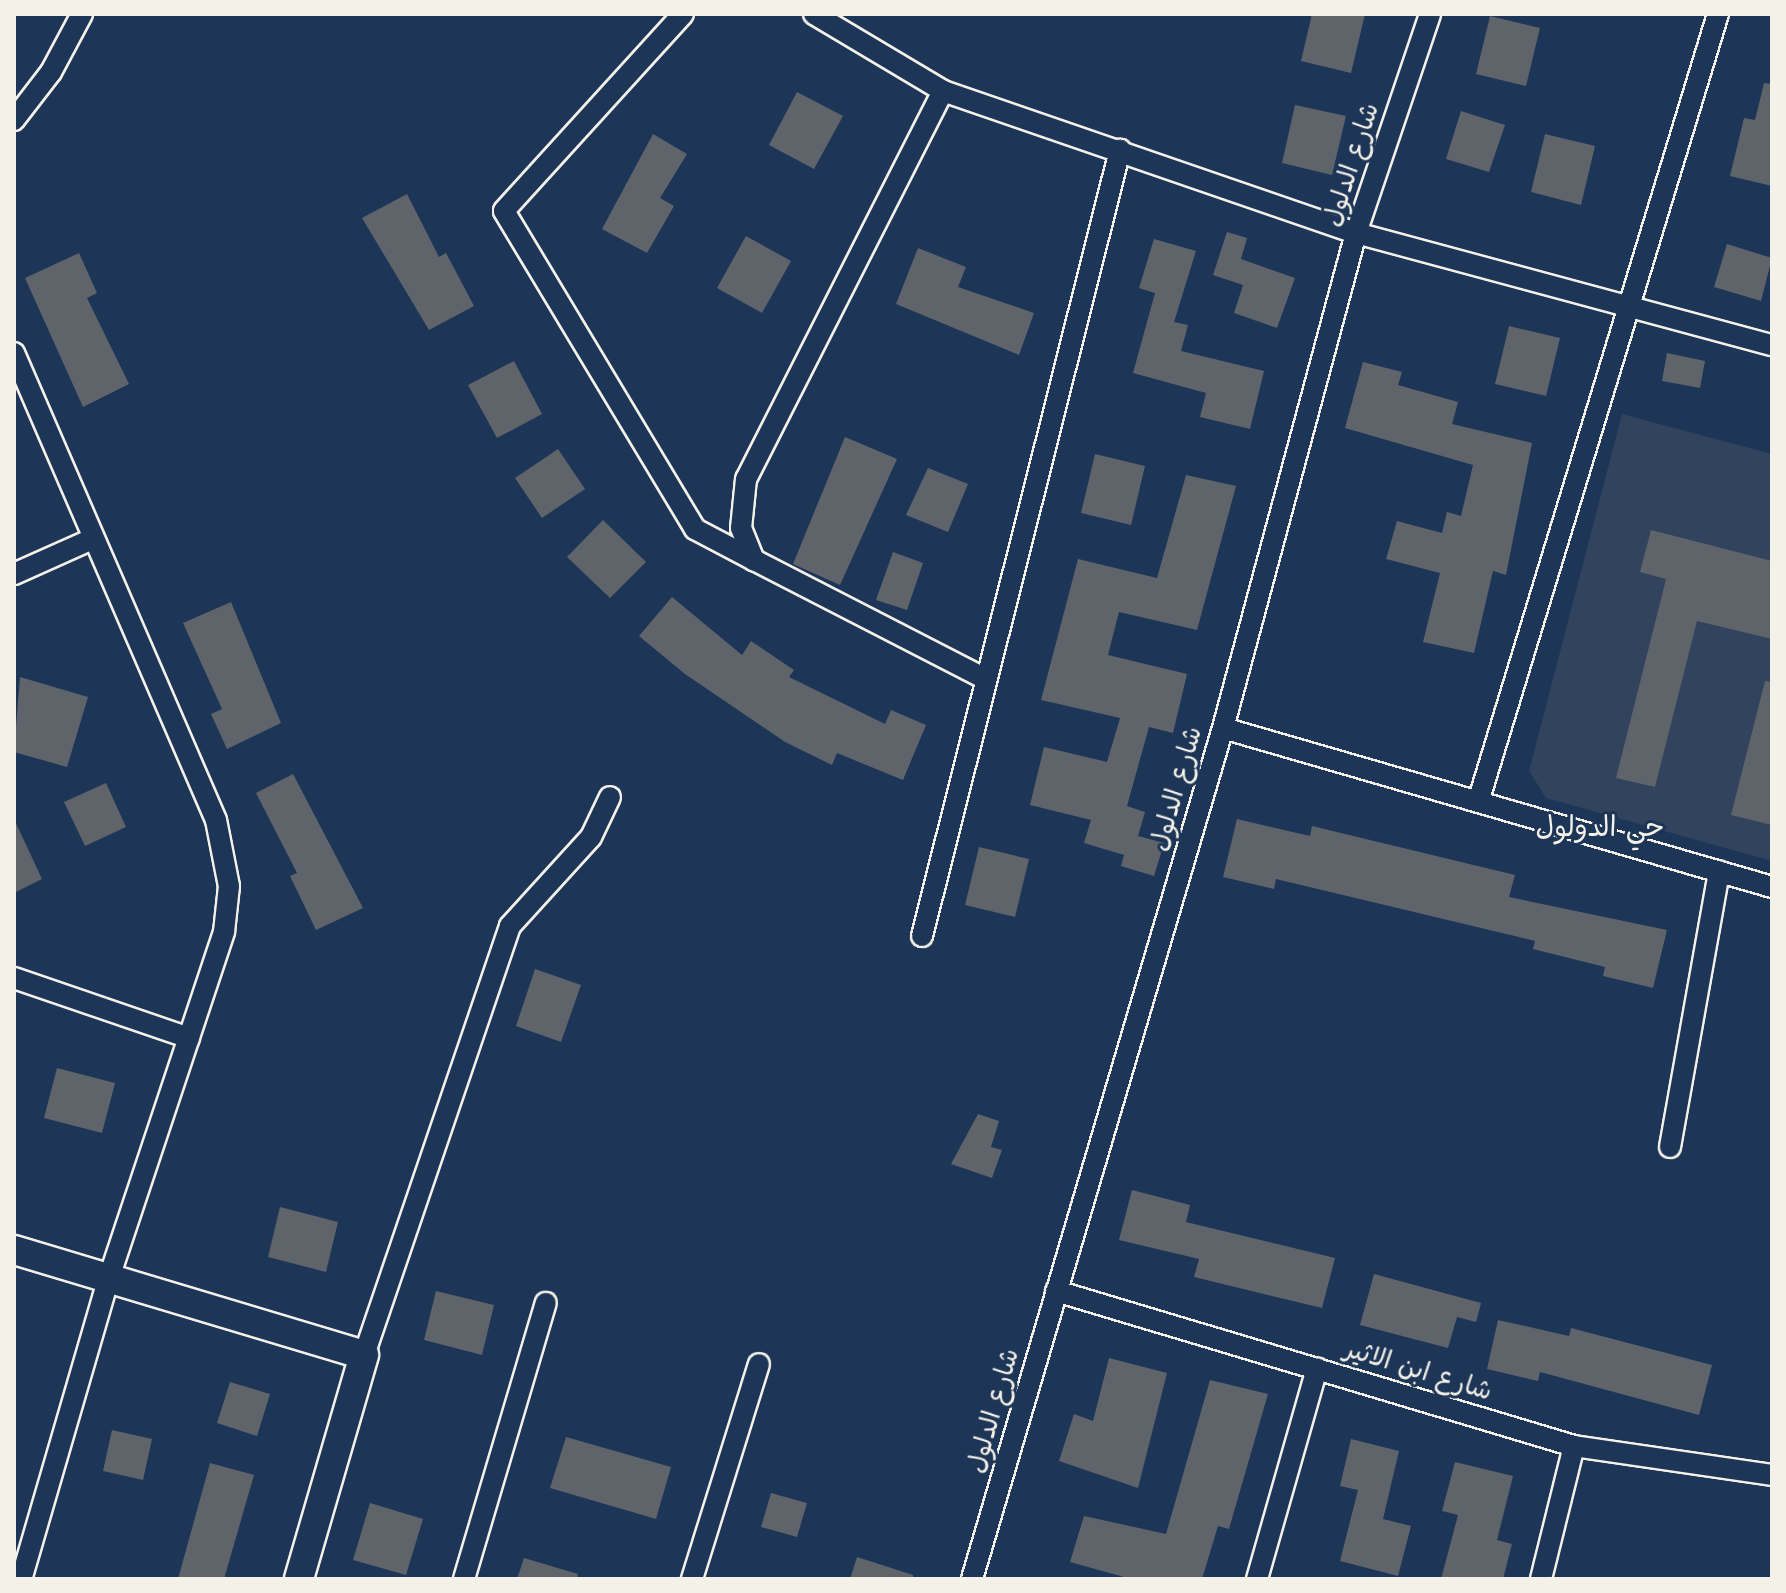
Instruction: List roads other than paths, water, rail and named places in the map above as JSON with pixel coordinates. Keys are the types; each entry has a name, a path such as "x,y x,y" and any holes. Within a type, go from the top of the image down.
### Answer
{"street":[{"path":"14,120 51,72 82,14"},
{"path":"683,14 504,211 695,529 986,679"},
{"path":"814,14 943,91 1356,233 1630,304 1772,345"},
{"name":"شارع الدلول","path":"972,1579 1223,728 1356,233 1430,14"},
{"path":"1479,799 1718,14"},
{"path":"754,560 741,528 746,479 943,91"},
{"path":"922,936 1120,150"},
{"path":"14,353 90,540 216,820 229,886 224,932 109,1277 21,1579"},
{"path":"14,574 90,540"},
{"path":"1223,728 1479,799 1772,887"},
{"path":"299,1579 364,1355 510,926 591,837 610,797"},
{"path":"1670,1147 1719,871"},
{"path":"14,978 189,1038"},
{"path":"14,1250 364,1355"},
{"name":"شارع ابن الاثير","path":"1056,1291 1574,1446 1772,1475"},
{"path":"464,1579 546,1303"},
{"path":"692,1579 759,1364"},
{"path":"1257,1579 1317,1368"},
{"path":"1541,1579 1574,1446"}],"district":[{"name":"حي الدولول","path":"1600,827"}]}
